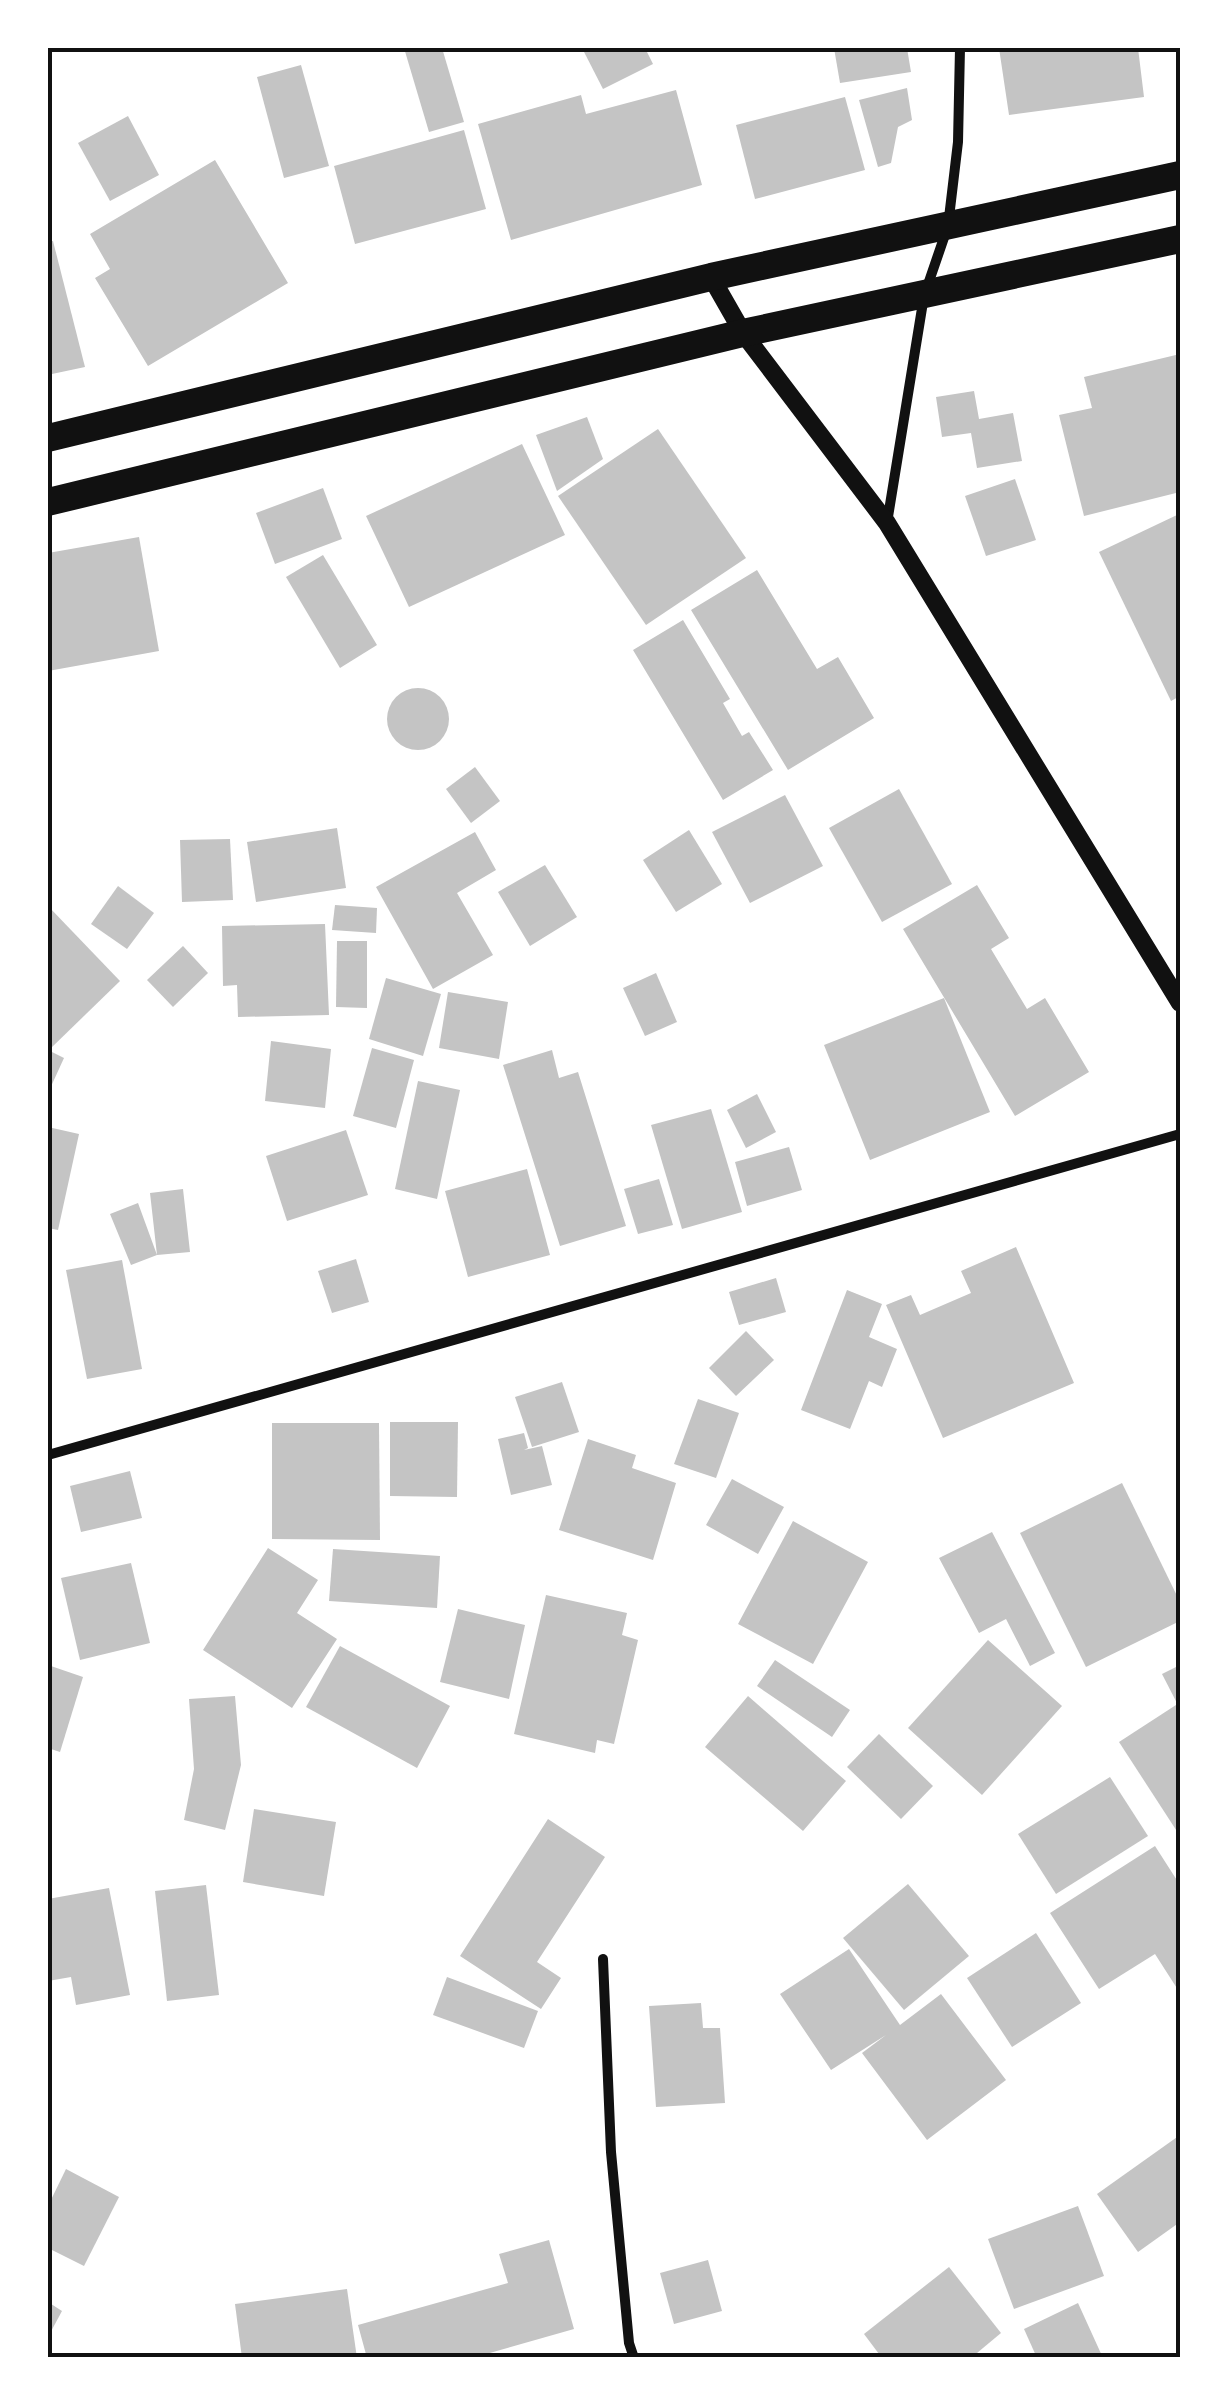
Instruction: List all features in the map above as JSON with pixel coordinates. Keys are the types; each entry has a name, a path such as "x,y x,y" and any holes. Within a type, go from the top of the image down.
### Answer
{"highway":[{"path":"48,438 711,277 1180,176"},
{"path":"48,502 743,333 1180,239"}],"street":[{"path":"888,523 924,296 948,226 958,142 960,48"},
{"path":"711,277 743,333 888,523 1180,1003"},
{"path":"48,1456 1180,1134"},
{"path":"603,1959 611,2152 629,2343 634,2358"}],"building":[{"path":"404,48 442,48 464,122 429,132"},
{"path":"582,48 645,48 653,64 603,89"},
{"path":"834,48 907,48 911,72 840,83"},
{"path":"999,48 1138,48 1144,97 1009,115"},
{"path":"301,65 329,166 284,178 257,77"},
{"path":"907,88 912,120 898,127 891,163 878,167 859,100"},
{"path":"676,90 702,185 511,240 478,124 581,95 586,114"},
{"path":"845,97 865,170 755,199 736,125"},
{"path":"128,116 159,175 110,201 78,143"},
{"path":"464,130 486,209 355,244 334,166"},
{"path":"215,160 288,283 148,366 95,278 110,269 90,234"},
{"path":"53,241 85,367 52,374 48,354 48,242"},
{"path":"1180,354 1180,492 1084,516 1059,415 1092,408 1084,377"},
{"path":"974,391 979,419 1013,413 1022,461 977,468 971,433 942,437 936,397"},
{"path":"587,417 603,459 557,491 536,435"},
{"path":"658,429 746,558 646,625 558,496"},
{"path":"522,444 565,535 409,607 366,516"},
{"path":"1015,479 1036,540 986,556 965,496"},
{"path":"323,488 342,539 275,564 256,513"},
{"path":"1177,515 1180,696 1171,701 1099,552"},
{"path":"139,537 159,651 48,671 48,553"},
{"path":"323,555 377,645 340,668 286,577"},
{"path":"757,570 817,669 838,657 874,718 788,770 691,610"},
{"path":"683,620 730,699 723,703 742,736 749,732 773,770 723,800 633,650"},
{"path":"418,688 440,697 449,719 440,741 418,750 396,741 387,719 396,697"},
{"path":"475,767 500,801 471,823 446,789"},
{"path":"899,789 952,884 882,922 829,828"},
{"path":"785,795 823,866 750,903 712,832"},
{"path":"337,828 346,888 256,902 247,842"},
{"path":"689,830 722,884 676,912 643,860"},
{"path":"475,832 496,870 457,893 493,955 433,989 376,887"},
{"path":"230,839 233,900 182,902 180,840"},
{"path":"545,865 577,917 530,946 498,892"},
{"path":"977,885 1009,938 991,949 1027,1009 1045,998 1089,1072 1015,1116 903,929"},
{"path":"118,886 154,913 127,949 91,924"},
{"path":"335,905 377,908 376,933 332,930"},
{"path":"48,906 120,981 50,1049 48,1047"},
{"path":"325,924 329,1015 238,1017 237,985 223,986 222,926"},
{"path":"337,941 367,941 367,1008 336,1007"},
{"path":"183,946 208,973 173,1007 147,980"},
{"path":"656,973 677,1022 645,1036 623,988"},
{"path":"386,978 441,994 423,1056 369,1039"},
{"path":"448,992 508,1002 499,1059 439,1048"},
{"path":"944,998 990,1112 870,1160 824,1045"},
{"path":"271,1041 331,1049 325,1108 265,1101"},
{"path":"372,1048 414,1060 396,1128 353,1116"},
{"path":"48,1050 64,1058 48,1093"},
{"path":"552,1050 559,1078 578,1072 626,1226 560,1246 503,1065"},
{"path":"418,1081 460,1090 437,1199 395,1189"},
{"path":"757,1094 776,1132 746,1148 727,1110"},
{"path":"711,1109 742,1212 682,1229 651,1125"},
{"path":"48,1127 79,1134 58,1230 48,1228"},
{"path":"346,1130 368,1195 287,1221 266,1156"},
{"path":"789,1147 802,1190 747,1206 735,1162"},
{"path":"527,1169 550,1255 468,1277 445,1191"},
{"path":"659,1179 673,1225 638,1234 624,1189"},
{"path":"183,1189 190,1252 157,1255 150,1193"},
{"path":"138,1203 157,1255 131,1265 110,1214"},
{"path":"1016,1247 1074,1383 943,1438 886,1305 911,1295 920,1315 971,1293 961,1271"},
{"path":"356,1259 369,1302 332,1313 318,1271"},
{"path":"122,1260 142,1369 87,1379 66,1270"},
{"path":"776,1278 786,1312 739,1325 729,1292"},
{"path":"847,1290 882,1304 869,1337 897,1349 882,1387 869,1381 850,1429 801,1410"},
{"path":"746,1331 774,1360 736,1396 709,1368"},
{"path":"562,1382 579,1432 532,1447 515,1397"},
{"path":"698,1399 739,1413 716,1478 674,1464"},
{"path":"390,1422 458,1422 457,1497 390,1496"},
{"path":"272,1423 379,1423 380,1540 272,1539"},
{"path":"524,1433 528,1448 524,1450 542,1446 552,1485 511,1495 498,1439"},
{"path":"588,1439 636,1455 632,1468 676,1483 653,1560 559,1530"},
{"path":"130,1471 142,1518 81,1532 70,1486"},
{"path":"732,1479 784,1507 758,1554 706,1525"},
{"path":"1122,1483 1180,1602 1180,1621 1086,1667 1020,1533"},
{"path":"793,1521 868,1562 813,1664 738,1624"},
{"path":"992,1532 1055,1653 1030,1666 1006,1619 979,1633 939,1558"},
{"path":"268,1548 318,1580 297,1613 337,1639 292,1708 203,1650"},
{"path":"333,1549 440,1556 437,1608 329,1601"},
{"path":"131,1563 150,1643 80,1660 61,1578"},
{"path":"546,1595 627,1613 622,1635 638,1640 614,1744 597,1740 595,1753 514,1734"},
{"path":"458,1609 525,1625 509,1699 440,1682"},
{"path":"988,1640 1062,1706 982,1795 908,1728"},
{"path":"340,1646 450,1706 417,1768 306,1707"},
{"path":"775,1660 850,1710 832,1737 757,1686"},
{"path":"48,1665 83,1677 60,1752 48,1748"},
{"path":"1180,1665 1180,1709 1162,1674"},
{"path":"235,1696 241,1765 225,1830 184,1820 194,1769 189,1699"},
{"path":"748,1696 846,1781 803,1831 705,1747"},
{"path":"1176,1705 1180,1712 1180,1836 1119,1742"},
{"path":"879,1734 933,1786 901,1819 847,1767"},
{"path":"1110,1777 1148,1836 1056,1894 1018,1834"},
{"path":"254,1809 336,1822 324,1896 243,1882"},
{"path":"548,1819 605,1857 537,1962 561,1978 541,2009 460,1956"},
{"path":"1155,1846 1180,1885 1180,1993 1155,1954 1099,1989 1050,1913"},
{"path":"908,1884 969,1956 904,2010 843,1938"},
{"path":"206,1885 219,1995 167,2001 155,1891"},
{"path":"109,1888 130,1995 76,2005 71,1977 48,1981 48,1899"},
{"path":"1036,1933 1081,2003 1012,2047 967,1978"},
{"path":"849,1949 900,2025 941,1994 1006,2080 927,2140 862,2053 886,2035 831,2070 780,1994"},
{"path":"447,1977 538,2011 524,2048 433,2015"},
{"path":"701,2003 703,2028 720,2028 725,2103 656,2107 649,2006"},
{"path":"1180,2135 1180,2222 1138,2252 1097,2194"},
{"path":"66,2169 119,2197 84,2266 48,2248 48,2206"},
{"path":"1078,2206 1104,2276 1014,2309 988,2239"},
{"path":"549,2240 574,2329 472,2358 367,2358 358,2325 508,2283 499,2254"},
{"path":"708,2260 722,2311 674,2324 660,2273"},
{"path":"949,2267 1001,2333 971,2358 882,2358 864,2334"},
{"path":"347,2289 357,2358 242,2358 235,2304"},
{"path":"48,2302 62,2311 48,2337"},
{"path":"1078,2303 1103,2358 1037,2358 1024,2329"}]}
